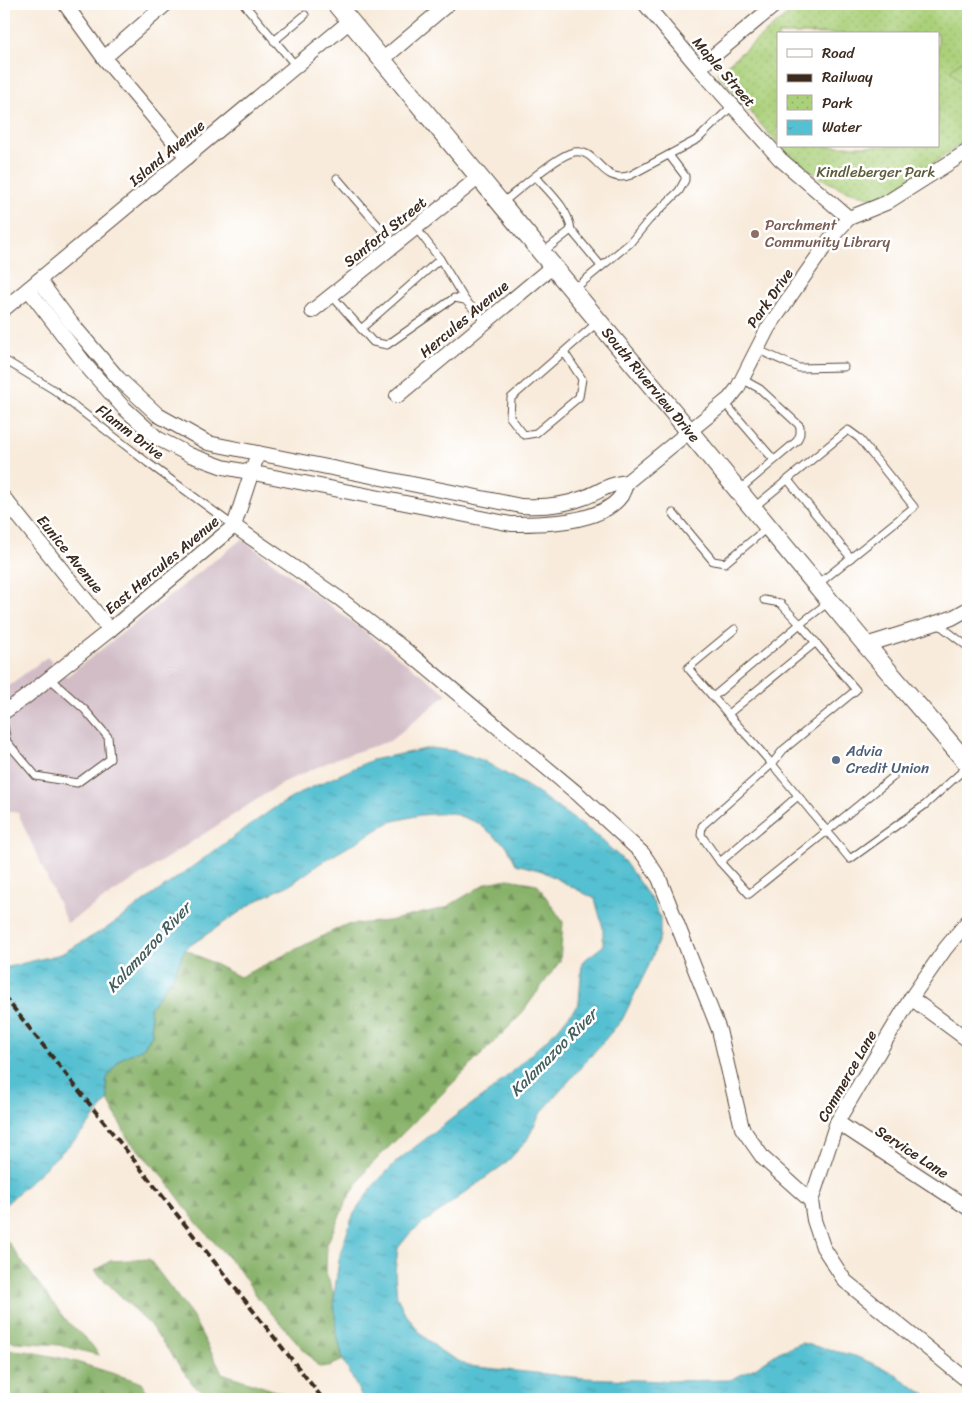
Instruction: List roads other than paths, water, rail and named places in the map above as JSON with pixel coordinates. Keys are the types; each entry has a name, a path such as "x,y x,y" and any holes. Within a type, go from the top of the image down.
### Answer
{"street":[{"path":"65,4 104,58 187,157"},
{"path":"104,58 166,4"},
{"name":"South Riverview Drive","path":"336,4 478,178 968,765"},
{"path":"382,60 448,4"},
{"name":"Maple Street","path":"645,4 780,159 849,218"},
{"path":"699,68 776,4"},
{"name":"Island Avenue","path":"4,309 350,21"},
{"name":"Park Drive","path":"627,482 725,403 742,379 756,349 771,324 830,239 849,218 894,198 968,151"},
{"name":"Sanford Street","path":"312,311 478,178"},
{"name":"Hercules Avenue","path":"397,396 486,322 547,260"},
{"path":"34,285 72,324 118,378 158,415 208,442 521,506 544,507 562,503 584,498 612,483 627,482 621,496 611,506 597,513 550,524 512,524 223,467 190,455 157,438 123,407 89,369 34,285"},
{"path":"258,453 234,526 340,599 403,648 578,794 643,854 659,878 718,1030 742,1128 763,1158 811,1200"},
{"name":"Eunice Avenue","path":"4,498 110,630"},
{"name":"East Hercules Avenue","path":"4,712 110,630 234,526"},
{"path":"866,645 936,623 968,609"},
{"name":"Commerce Lane","path":"968,921 945,949 912,998 837,1122 811,1200 814,1220 823,1247 845,1281 968,1381"},
{"path":"912,998 968,1040"},
{"name":"Service Lane","path":"837,1122 968,1208"}],"lane":[{"path":"244,4 296,66"},
{"path":"274,41 305,15"},
{"path":"500,204 572,152 580,152 594,160 614,178 621,179 698,139 732,106"},
{"path":"573,290 630,243 649,220 679,191 686,180 685,176 668,155"},
{"path":"536,177 560,204 570,222 571,230 601,266"},
{"path":"337,178 395,245"},
{"path":"416,228 440,259 465,300 486,322"},
{"path":"547,260 571,230"},
{"path":"361,329 440,259"},
{"path":"332,296 373,342 387,345 454,298 465,300"},
{"path":"564,352 582,379 579,397 536,433 524,435 510,417 512,398 599,321"},
{"path":"756,349 799,368 844,367"},
{"name":"Flamm Drive","path":"8,362 54,390 148,464 234,526"},
{"path":"738,491 797,441 800,434 800,426 760,389 742,379"},
{"path":"725,403 774,460"},
{"path":"753,508 848,430 860,438 914,507 817,585"},
{"path":"788,480 854,556"},
{"path":"673,513 713,561 719,563 725,563 768,527"},
{"path":"764,600 780,603 856,690 783,750 772,764 702,826 701,835 720,862 749,894 893,777"},
{"path":"713,697 830,601"},
{"path":"936,623 968,648"},
{"path":"735,630 688,668 772,764 850,860 925,805 968,765"},
{"path":"728,714 816,642"},
{"path":"4,726 7,742 36,776 77,783 110,759 108,737 85,710 49,678"},
{"path":"720,862 798,796"}],"water":[{"name":"Kalamazoo River","path":"430,748 455,751 482,760 532,789 597,836 624,861 653,902 660,917 660,936 650,963 622,1020 540,1114 527,1140 506,1163 411,1232 398,1248 395,1272 397,1297 405,1313 422,1335 442,1352 468,1366 583,1378 663,1381 730,1380 755,1368 779,1352 802,1343 855,1356 890,1371 931,1399 363,1399 343,1360 336,1329 334,1295 340,1254 353,1215 372,1187 397,1161 491,1091 558,1029 579,1003 582,962 603,946 603,928 595,899 542,871 516,864 507,846 478,823 452,813 420,815 390,822 319,864 293,883 256,901 185,949 174,974 150,1008 152,1034 143,1048 120,1059 106,1080 108,1100 82,1133 4,1206 4,968 61,954 107,928 274,808 304,791 372,760"}],"railway":[{"path":"4,996 323,1399"}],"place":[{"name":"Parchment Community Library","path":"755,234"},
{"name":"Advia Credit Union","path":"836,760"}],"park label":[{"name":"Kindleberger Park","path":"876,172"}]}
